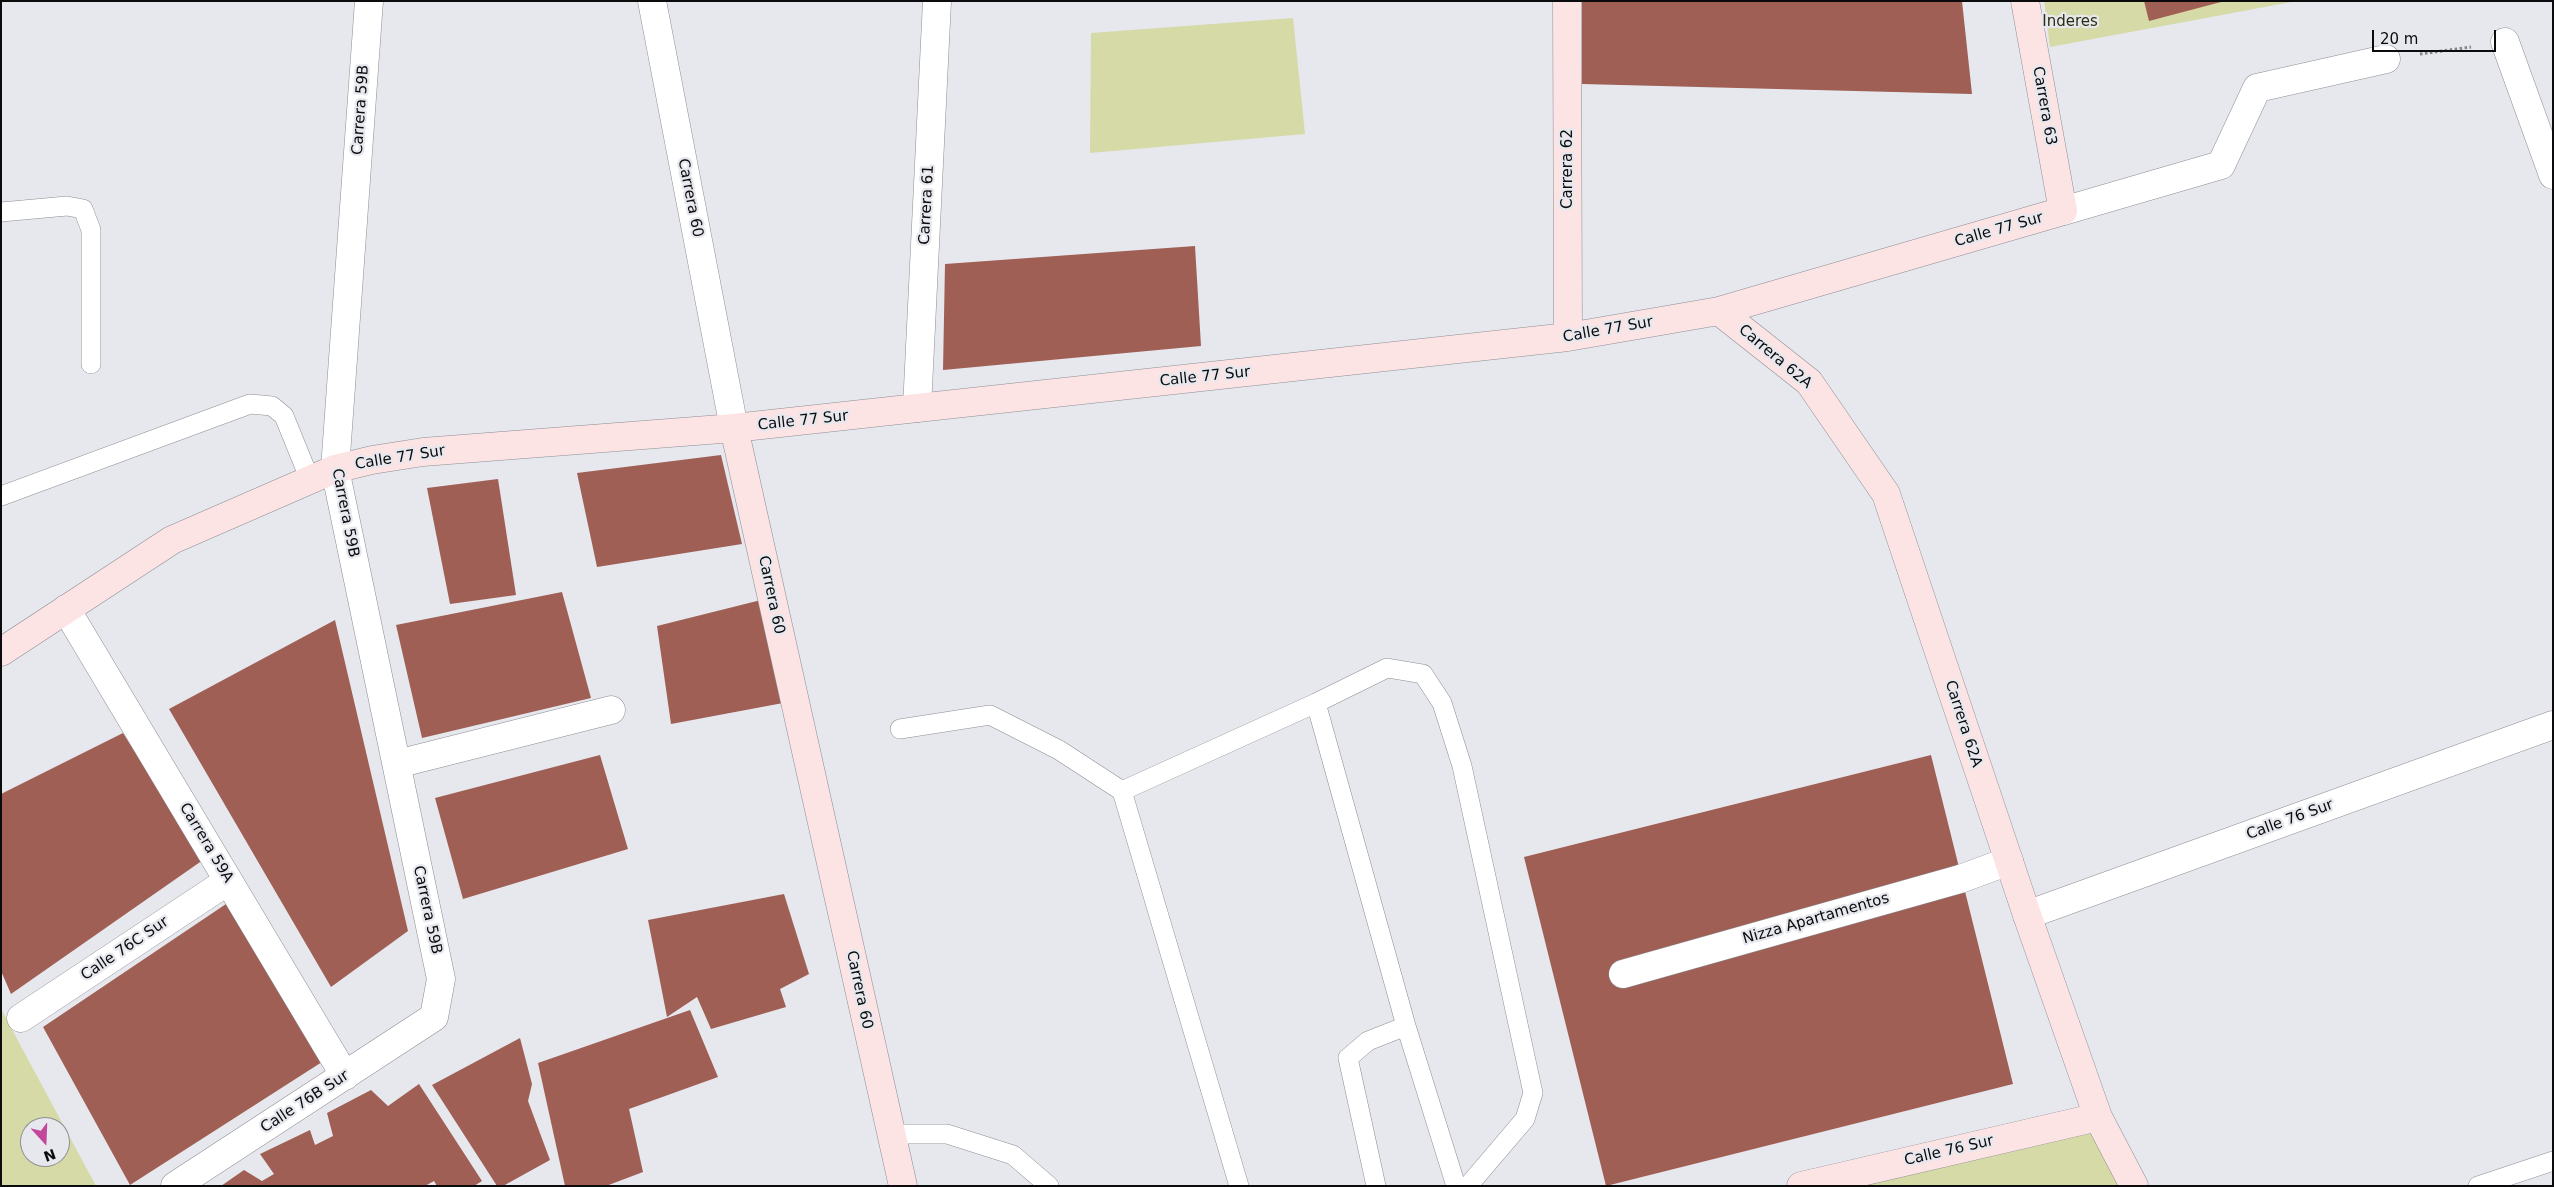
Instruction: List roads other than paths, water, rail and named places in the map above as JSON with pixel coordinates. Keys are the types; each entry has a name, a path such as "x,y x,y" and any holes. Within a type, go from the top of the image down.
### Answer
{"street":[{"name":"Carrera 59B","path":"369,1 335,469 442,979 434,1017"},
{"name":"Carrera 60","path":"652,1 734,428 903,1186"},
{"name":"Carrera 61","path":"917,408 937,1"},
{"name":"Carrera 62","path":"1567,1 1568,338"},
{"name":"Carrera 63","path":"2025,1 2063,211"},
{"path":"2505,42 2553,175"},
{"name":"Calle 77 Sur","path":"1,652 172,540 335,469 372,460 423,452 734,428 1568,338 1720,311 2221,165 2257,88 2386,59"},
{"name":"Carrera 62A","path":"1720,311 1808,382 1886,494 2008,861 2098,1117 2134,1186"},
{"name":"Carrera 59A","path":"66,610 345,1076"},
{"path":"397,764 611,710"},
{"name":"Calle 76 Sur","path":"2027,915 2553,725"},
{"name":"Nizza Apartamentos","path":"1623,974 1960,879 2008,861"},
{"name":"Calle 76C Sur","path":"21,1018 228,880"},
{"name":"Calle 76B Sur","path":"174,1186 434,1017"},
{"name":"Calle 76 Sur","path":"1801,1186 2098,1117"}],"lane":[{"path":"1,212 67,206 83,209 91,230 91,364"},
{"path":"1,496 250,404 272,406 284,416 310,480"},
{"path":"1122,791 1316,703 1387,668 1423,674 1442,703 1462,766 1533,1093 1525,1119 1468,1186"},
{"path":"1316,703 1406,1026 1456,1186"},
{"path":"900,729 990,714 1059,750 1122,791 1239,1186"},
{"path":"1376,1186 1348,1058 1368,1041 1406,1026"},
{"path":"891,1134 947,1134 1013,1155 1049,1186"},
{"path":"2478,1186 2553,1161"}],"park label":[{"name":"Inderes","path":"2070,22"}]}
